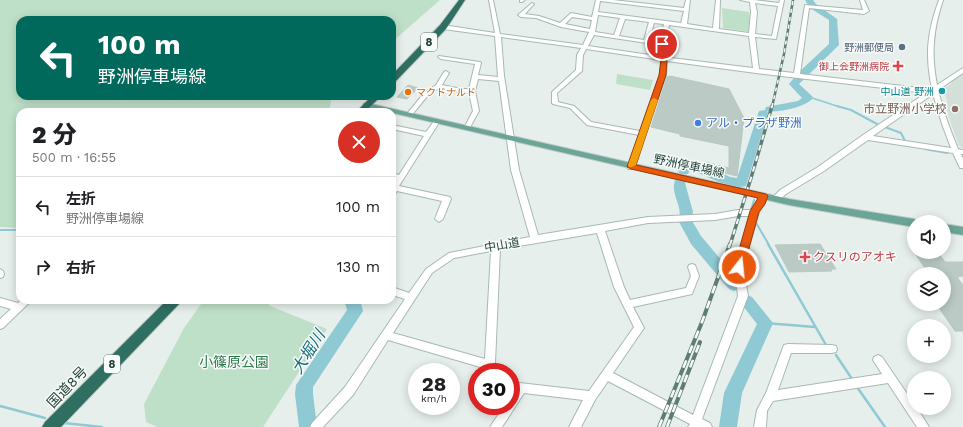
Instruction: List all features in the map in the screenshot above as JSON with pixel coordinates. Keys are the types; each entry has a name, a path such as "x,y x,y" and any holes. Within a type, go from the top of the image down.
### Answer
{"highway":[{"name":"8","path":"396,76 443,27 462,0"},
{"path":"365,108 373,100"},
{"name":"国道8号","path":"50,427 171,304"}],"main road":[{"name":"野洲停車場線","path":"396,113 510,137 631,167 775,199 823,209 907,222"},
{"path":"951,229 963,232"}],"street":[{"path":"491,0 498,35 502,78 515,170 535,239"},
{"path":"643,134 589,124 572,107 554,103 554,93 579,70 580,55 592,32 600,0 628,1 685,10"},
{"path":"656,6 658,0"},
{"path":"684,24 685,10 688,0"},
{"path":"716,29 718,0"},
{"path":"561,25 571,16 623,17 684,24 774,38 781,3 742,0"},
{"path":"796,75 807,6 838,7 864,12 866,11 862,0"},
{"path":"941,0 930,47 932,75 948,136 963,166"},
{"path":"752,1 754,12 752,35 756,71"},
{"path":"532,4 521,15 544,19 561,25 592,32 662,44"},
{"path":"616,36 623,17"},
{"path":"646,42 652,20"},
{"path":"631,167 663,75 662,44 667,22"},
{"path":"443,27 756,71 930,91 936,90"},
{"path":"441,56 478,63 472,91 476,111 467,128"},
{"path":"775,199 783,192 821,169 963,70"},
{"path":"409,115 428,93 438,86 446,73"},
{"path":"475,77 502,78"},
{"path":"438,86 462,91 472,91"},
{"path":"396,187 437,121"},
{"path":"396,128 428,135"},
{"path":"865,137 963,152"},
{"path":"396,176 402,178"},
{"path":"396,190 447,199 439,220"},
{"path":"695,425 743,296 739,267 755,211 761,204 763,196"},
{"name":"中山道","path":"316,427 349,391 429,271 446,258 460,253 496,246 648,220 710,218 755,211"},
{"path":"575,427 592,396 639,328 619,287 600,229"},
{"path":"492,363 496,246"},
{"path":"627,304 689,292 695,276 692,266"},
{"path":"396,292 411,298"},
{"path":"0,302 19,307"},
{"path":"0,325 22,304"},
{"path":"386,335 473,363"},
{"path":"760,427 762,410 770,396 788,348 832,349"},
{"path":"878,360 923,427"},
{"path":"606,375 695,425 706,427"},
{"path":"770,396 890,378"},
{"path":"520,391 522,388 592,396"},
{"path":"496,427 505,415"}],"shaded area":[{"name":"市立野洲小学校","path":"963,73 963,148 959,146 953,129 947,111 947,100 943,89"}],"green space":[{"path":"0,0 440,0 396,38 396,16 16,16 16,100 331,100 330,108 16,108 16,228 0,227"},
{"path":"722,8 749,12 751,32 723,28"},
{"path":"617,74 653,80 650,90 616,84"},
{"name":"小篠原公園","path":"201,304 269,304 270,306 327,329 263,427 157,427 146,422 144,404 184,328"}],"building":[{"name":"アル・プラザ野洲","path":"670,76 729,89 744,118 737,176 704,168 705,162 729,168 729,146 680,136 680,134 651,127 667,77"},
{"name":"マクドナルド","path":"408,85 418,88 407,99 397,97"},
{"name":"クスリのアオキ","path":"820,244 836,269 831,269 832,271 789,272 775,245"},
{"path":"919,259 943,259 945,262 963,262 963,276 957,277 963,285 963,331 955,331 951,325 951,319 947,319 941,311 951,311 951,267 924,267"}],"waterway":[{"path":"770,109 801,103 808,98 794,84 801,75 834,45 833,19 813,6 809,0"},
{"path":"809,97 840,107"},
{"path":"837,106 851,110 877,124"},
{"path":"684,171 686,164 710,172 727,181 742,183 763,113"},
{"path":"885,127 901,133 906,143"},
{"path":"925,149 947,153"},
{"path":"680,182 681,194 687,212 686,216"},
{"path":"751,210 754,200"},
{"path":"685,220 696,240 734,285"},
{"path":"755,221 769,245"},
{"path":"0,230 16,230"},
{"path":"768,244 826,345"},
{"path":"728,427 733,393 765,323 747,301"},
{"name":"大堀川","path":"308,427 304,394 305,385 355,311 353,304"},
{"path":"765,323 815,327"},
{"path":"836,355 852,379"},
{"path":"857,387 885,427"},
{"path":"0,406 45,418"},
{"path":"64,423 102,427"}],"railway":[{"path":"772,107 784,54 793,0"},
{"path":"730,245 772,106"},
{"path":"659,427 702,322 730,244"},
{"path":"667,427 700,342"}],"slow traffic":[{"path":"632,165 654,100"}],"place":[{"name":"野洲郵便局","path":"902,47"},
{"name":"御上会野洲病院","path":"898,66"},
{"name":"中山道 野洲","path":"942,91"},
{"name":"マクドナルド","path":"408,92"},
{"name":"市立野洲小学校","path":"955,109"},
{"name":"アル・プラザ野洲","path":"698,123"},
{"name":"クスリのアオキ","path":"805,257"}],"route":[{"path":"662,44 660,58 664,58 663,75 631,167 763,196 761,204 755,211 739,267"}]}
